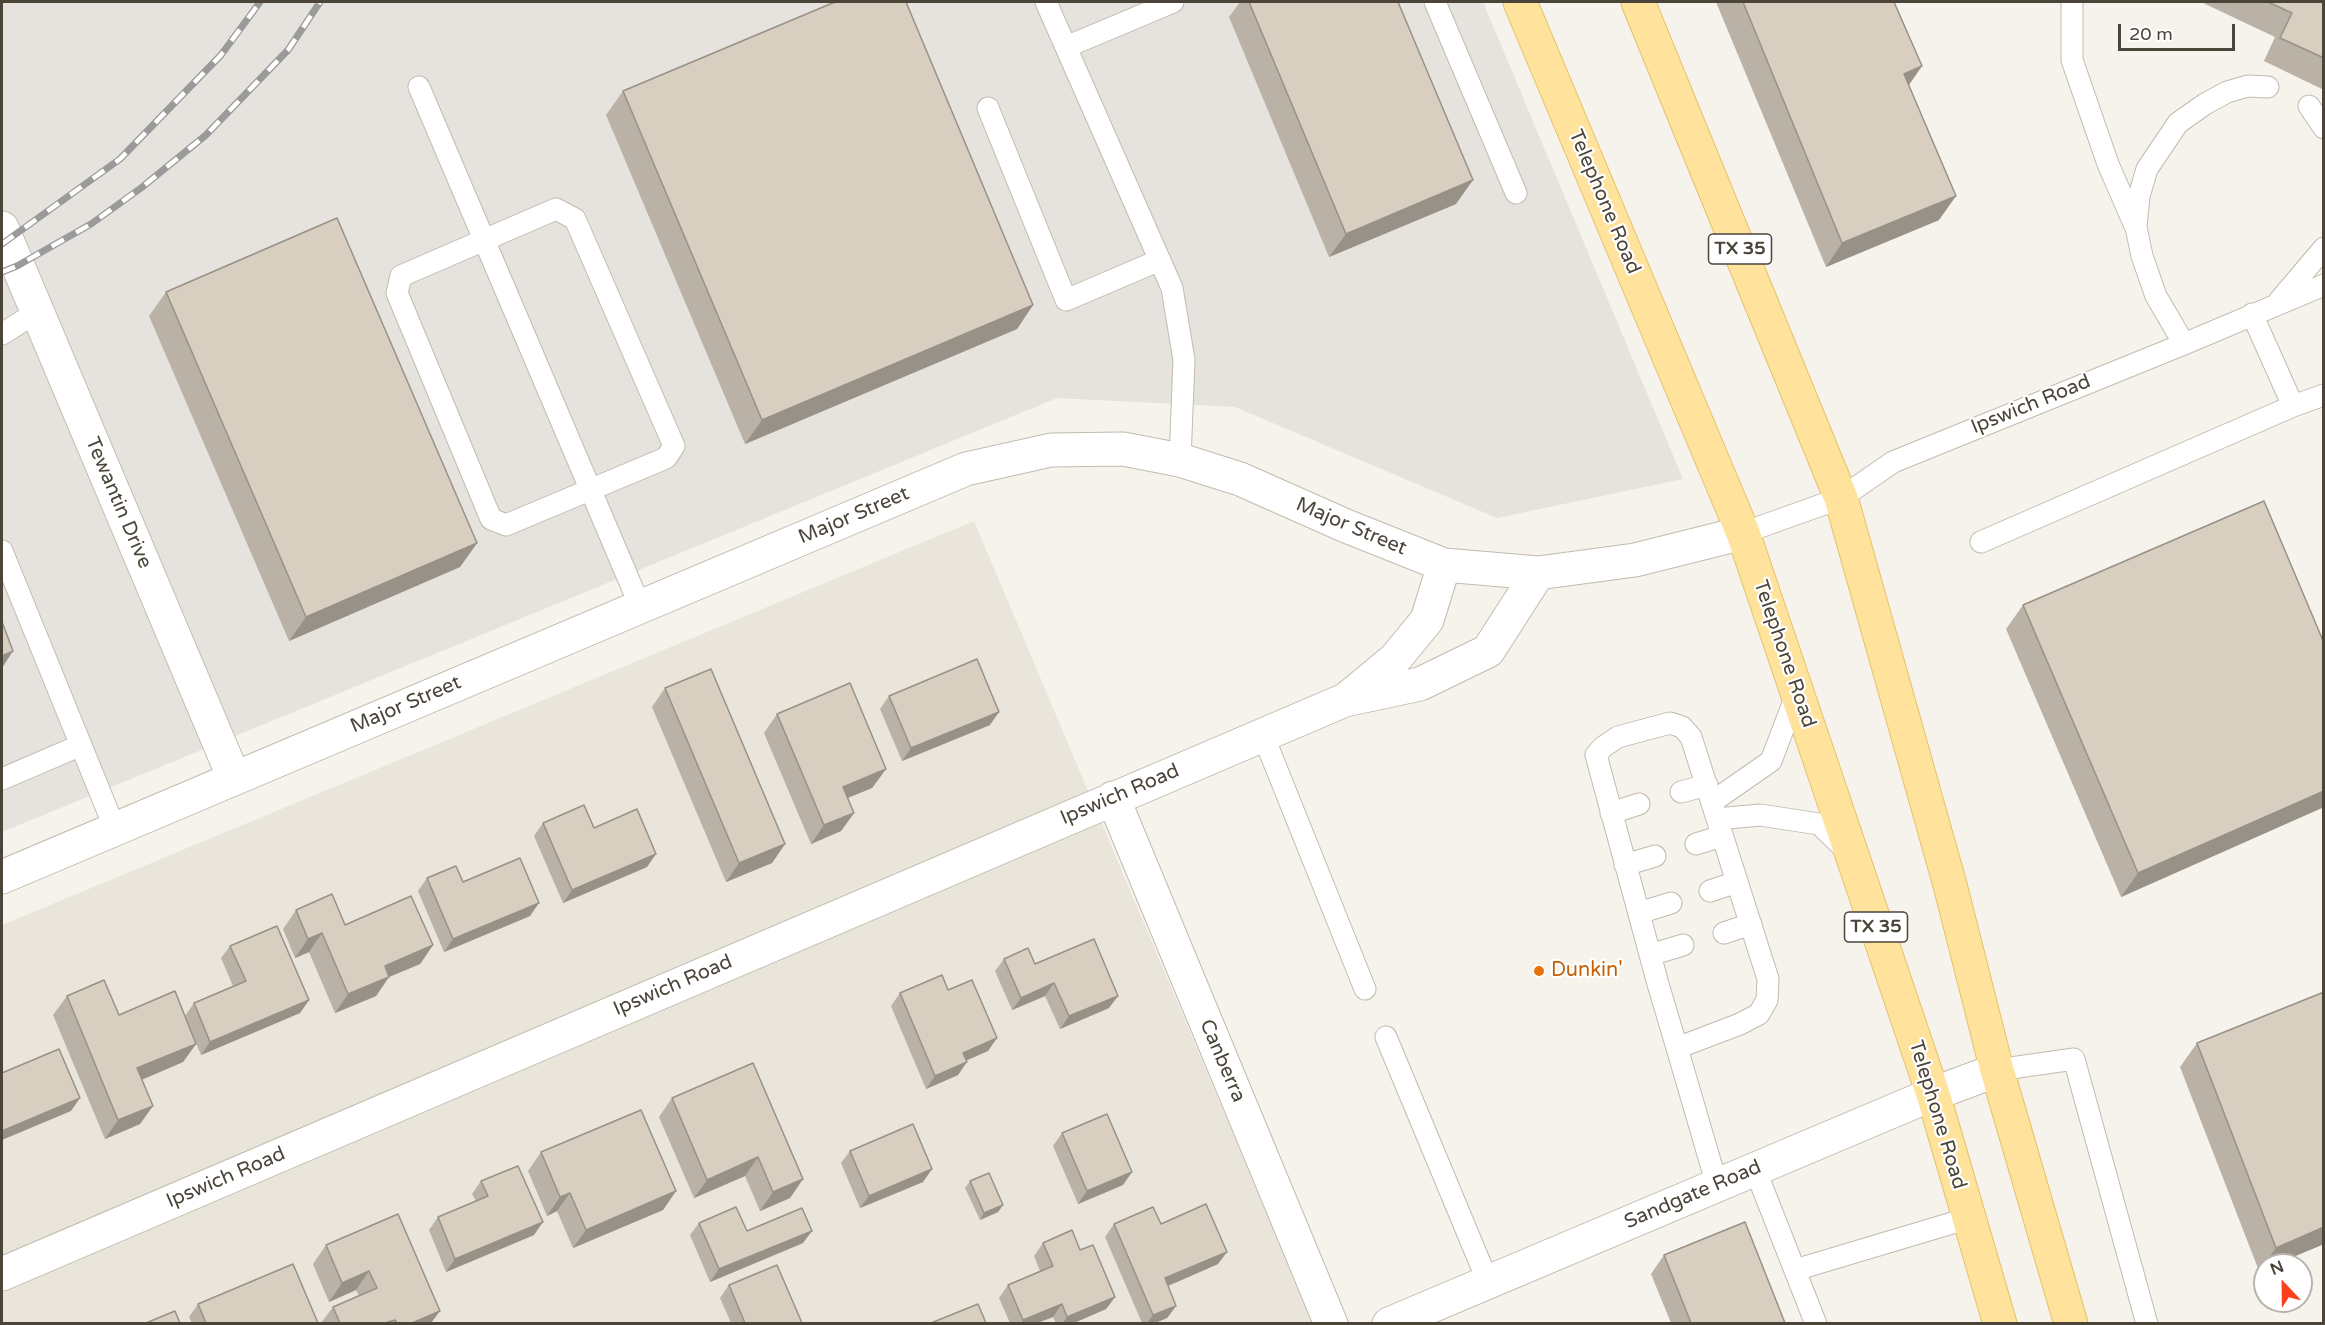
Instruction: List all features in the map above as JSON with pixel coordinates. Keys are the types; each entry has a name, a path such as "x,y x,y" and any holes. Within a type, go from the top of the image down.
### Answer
{"main road":[{"name":"Telephone Road","path":"1520,2 1743,533 1933,1094 2000,1323"},
{"name":"TX 35","path":"1638,2 1841,498 1950,885 1997,1070 2071,1323"}],"street":[{"name":"Tewantin Drive","path":"2,228 234,778"},
{"name":"Major Street","path":"2,877 966,469 1051,450 1124,449 1180,460 1240,479 1346,526 1444,565 1538,573 1635,560 1743,533"},
{"name":"Ipswich Road","path":"1345,700 1395,659 1427,620 1444,565"},
{"name":"Ipswich Road","path":"2,1274 1345,700 1420,684 1488,651 1538,573"},
{"name":"Canberra","path":"1113,798 1331,1323"},
{"name":"Sandgate Road","path":"1389,1323 1933,1094 1997,1070"}],"lane":[{"path":"1046,2 1172,288 1184,360 1180,460"},
{"path":"1066,47 1173,2"},
{"path":"1435,2 1516,194"},
{"path":"2072,2 2072,60 2108,164 2136,227 2142,256 2156,296 2184,344"},
{"path":"2136,227 2139,196 2147,169 2178,123 2227,92 2248,86 2268,87"},
{"path":"419,87 640,606"},
{"path":"2309,106 2324,128"},
{"path":"988,108 1066,300 1160,260"},
{"path":"556,209 575,219 674,446 666,459 506,525 491,519 397,293 401,276 484,240 556,209"},
{"path":"2277,304 2324,248"},
{"name":"Ipswich Road","path":"1743,533 1841,498 1893,462 2324,285"},
{"path":"2,334 37,312"},
{"path":"2252,314 2293,406"},
{"path":"1981,542 2293,406 2324,395"},
{"path":"2,551 115,829"},
{"path":"1696,844 1714,810 1771,761 1797,693"},
{"path":"1677,1048 1740,1024 1759,1014 1767,1000 1768,979 1691,737 1682,727 1670,723 1618,737 1596,755 1650,955 1677,1048 1717,1185"},
{"path":"1263,735 1365,989"},
{"path":"2,779 81,745"},
{"path":"1681,792 1714,810 1819,824 1852,855"},
{"path":"1611,813 1639,804"},
{"path":"1625,865 1655,856"},
{"path":"1710,891 1737,882"},
{"path":"1639,914 1671,903"},
{"path":"1724,933 1751,924"},
{"path":"1650,955 1683,945"},
{"path":"1386,1037 1488,1282"},
{"path":"1997,1070 2074,1059 2147,1323"},
{"path":"1755,1169 1816,1323"},
{"path":"1795,1270 1969,1218"}],"shaded area":[{"path":"2,2 1483,2 1683,479 1497,518 1235,407 1057,398 2,832"},
{"path":"974,521 1313,1323 2,1324 2,925"}],"building":[{"path":"835,2 906,2 1033,305 762,420 623,91"},
{"path":"1249,2 1398,2 1473,180 1346,234"},
{"path":"1743,2 1894,2 1922,66 1904,74 1956,196 1842,243"},
{"path":"2268,2 2324,2 2324,58 2280,38 2292,13"},
{"path":"337,218 477,543 306,617 166,292"},
{"path":"2264,501 2324,643 2324,791 2138,873 2023,605"},
{"path":"2,622 13,651 2,656"},
{"path":"977,659 999,712 911,748 889,696"},
{"path":"711,669 785,844 739,863 665,688"},
{"path":"850,683 886,769 843,787 854,813 824,825 777,714"},
{"path":"584,805 594,828 637,809 656,854 572,890 543,823"},
{"path":"520,858 539,903 453,939 427,878 456,866 463,882"},
{"path":"332,894 345,925 411,896 433,945 385,966 389,977 348,994 322,933 308,939 296,910"},
{"path":"277,926 309,1000 210,1042 194,1003 246,981 230,946"},
{"path":"1094,939 1118,996 1069,1016 1054,983 1021,998 1004,959 1028,948 1035,964"},
{"path":"942,975 948,990 972,980 997,1038 963,1053 967,1062 935,1076 900,993"},
{"path":"104,980 119,1015 175,991 196,1044 137,1068 153,1106 118,1120 67,996"},
{"path":"2324,992 2324,1227 2276,1248 2197,1043"},
{"path":"59,1049 80,1098 2,1131 2,1073"},
{"path":"753,1063 803,1179 773,1192 758,1157 707,1180 672,1098"},
{"path":"641,1110 676,1191 586,1230 570,1193 560,1197 541,1152"},
{"path":"1107,1114 1132,1172 1087,1191 1062,1133"},
{"path":"913,1124 932,1169 869,1196 850,1151"},
{"path":"518,1166 543,1222 455,1259 438,1217 488,1196 481,1181"},
{"path":"989,1173 1003,1205 984,1213 970,1181"},
{"path":"1206,1204 1227,1252 1165,1278 1176,1306 1153,1315 1114,1224 1153,1207 1161,1224"},
{"path":"736,1207 747,1231 802,1208 812,1231 719,1269 699,1223"},
{"path":"398,1214 440,1311 412,1323 397,1323 395,1320 385,1323 340,1323 333,1307 377,1288 369,1271 342,1283 326,1245"},
{"path":"1745,1222 1785,1323 1691,1323 1664,1255"},
{"path":"1072,1230 1080,1250 1093,1245 1115,1297 1067,1317 1062,1304 1023,1320 1008,1285 1053,1266 1043,1243"},
{"path":"293,1264 318,1323 206,1323 198,1304"},
{"path":"777,1265 802,1323 745,1323 729,1285"},
{"path":"978,1304 986,1323 931,1323"},
{"path":"175,1311 180,1323 146,1323"}],"railway":[{"path":"2,244 120,159 221,55 260,2"},
{"path":"2,272 17,266 91,224 141,188 206,135 288,50 320,2"}],"place":[{"name":"Dunkin'","path":"1539,971"}]}
